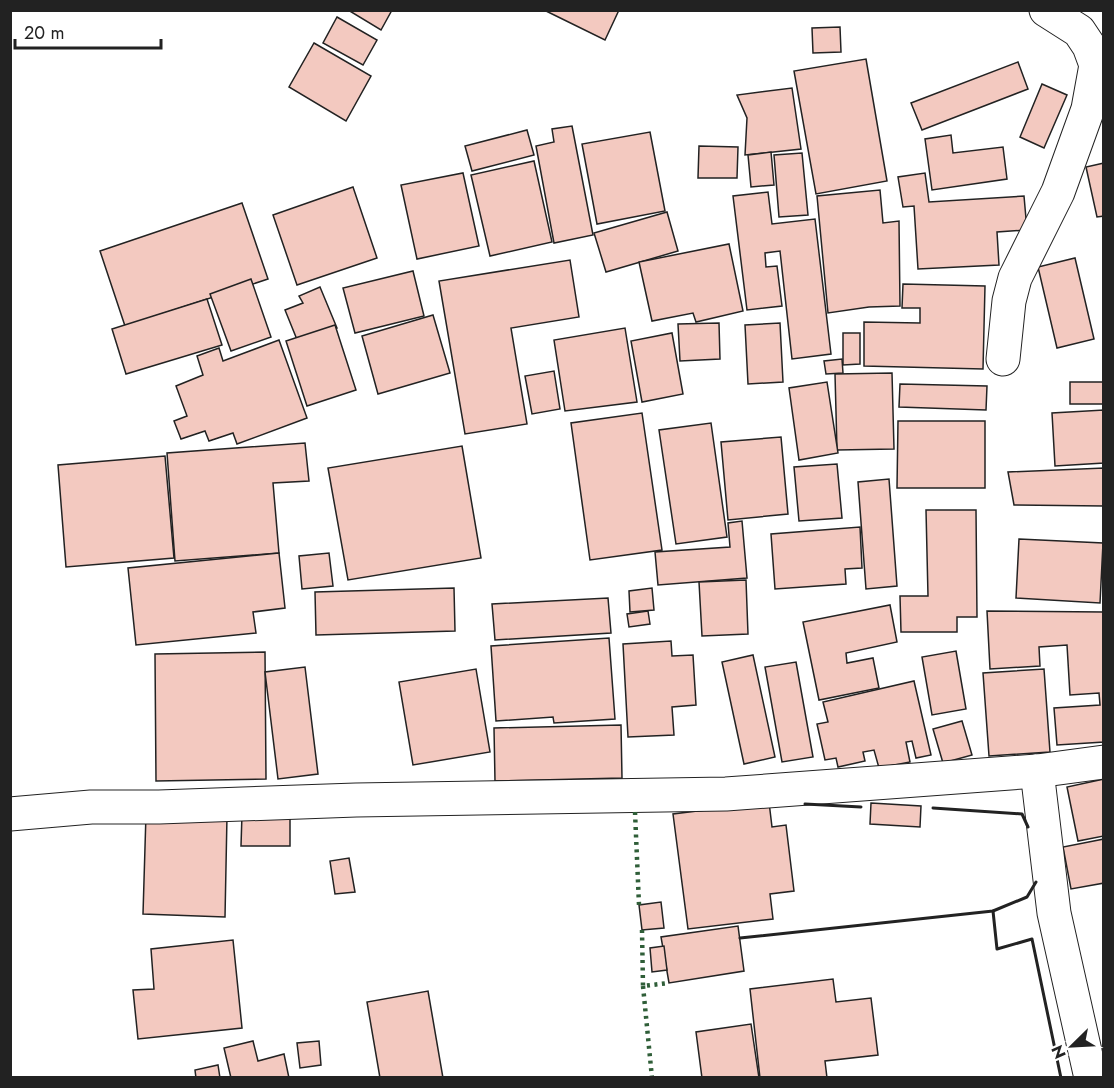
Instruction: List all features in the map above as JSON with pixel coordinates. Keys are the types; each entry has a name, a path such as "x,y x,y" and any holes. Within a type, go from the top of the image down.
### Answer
{"street":[{"path":"1003,359 1009,301 1016,278 1058,192 1088,109 1095,65 1089,46 1079,31 1046,10"},
{"path":"10,814 91,807 726,794 1036,771 1104,762"},
{"path":"1036,771 1054,913 1091,1077"}],"building":[{"path":"348,10 392,10 381,30"},
{"path":"544,10 619,10 605,40"},
{"path":"337,17 377,40 363,65 323,43"},
{"path":"840,27 841,52 813,53 812,28"},
{"path":"314,43 371,76 346,121 289,87"},
{"path":"866,59 887,181 816,194 794,71"},
{"path":"1018,62 1028,89 922,130 911,103"},
{"path":"1042,84 1067,95 1044,148 1020,137"},
{"path":"792,88 801,149 745,155 747,118 737,95"},
{"path":"572,126 593,235 554,243 536,146 554,142 552,129"},
{"path":"527,130 534,155 472,171 465,146"},
{"path":"650,132 665,211 597,224 582,144"},
{"path":"951,135 953,153 1003,147 1007,179 932,190 925,139"},
{"path":"699,146 738,147 737,178 698,178"},
{"path":"771,152 774,185 751,187 748,155"},
{"path":"802,153 808,215 779,217 774,155"},
{"path":"534,161 552,242 490,256 471,175"},
{"path":"1104,163 1104,216 1097,217 1086,167"},
{"path":"463,173 479,246 417,259 401,185"},
{"path":"925,173 929,202 1024,196 1027,230 997,232 999,265 918,269 914,206 903,207 898,177"},
{"path":"353,187 377,258 297,285 273,215"},
{"path":"880,190 883,223 899,221 900,306 869,307 828,313 817,196"},
{"path":"768,192 772,224 815,219 831,354 792,359 780,251 765,253 766,267 777,266 782,306 747,310 733,196"},
{"path":"242,203 268,279 125,326 100,251"},
{"path":"667,212 678,251 606,272 594,233"},
{"path":"729,244 743,311 696,322 693,313 652,321 639,262"},
{"path":"1075,258 1094,339 1057,348 1038,267"},
{"path":"570,260 579,317 511,328 527,424 465,434 439,281"},
{"path":"413,271 424,316 355,333 343,288"},
{"path":"251,279 271,337 231,351 210,294"},
{"path":"903,284 985,286 983,369 864,366 864,322 920,323 920,308 902,308"},
{"path":"320,287 337,328 298,342 285,310 303,303 299,296"},
{"path":"207,299 222,345 126,374 112,329"},
{"path":"433,315 450,373 378,394 362,336"},
{"path":"719,323 720,359 680,361 678,324"},
{"path":"780,323 783,382 748,384 745,325"},
{"path":"335,325 356,390 307,406 286,341"},
{"path":"625,328 637,402 565,411 554,340"},
{"path":"672,333 683,394 642,402 631,341"},
{"path":"843,333 860,333 860,364 843,365"},
{"path":"279,340 307,418 237,444 233,433 209,441 205,431 181,439 174,421 187,416 176,386 203,375 197,356 219,348 223,361"},
{"path":"842,359 843,373 826,374 824,361"},
{"path":"554,371 560,409 532,414 525,376"},
{"path":"892,373 894,449 837,450 835,374"},
{"path":"827,382 838,453 799,460 789,388"},
{"path":"1070,382 1104,382 1104,404 1070,404"},
{"path":"900,384 987,386 986,410 899,407"},
{"path":"1104,410 1104,463 1055,466 1052,413"},
{"path":"642,413 662,550 590,560 571,423"},
{"path":"898,421 985,421 985,488 897,488"},
{"path":"711,423 727,537 676,544 659,430"},
{"path":"781,437 788,514 728,520 721,442"},
{"path":"305,443 309,481 273,483 279,553 175,561 167,453"},
{"path":"462,446 481,558 348,580 328,468"},
{"path":"165,456 174,558 66,567 58,465"},
{"path":"837,464 842,518 799,521 794,467"},
{"path":"1104,468 1104,506 1014,505 1008,472"},
{"path":"889,479 897,586 866,589 858,482"},
{"path":"926,510 976,510 977,617 957,617 957,632 901,632 900,596 928,596"},
{"path":"742,521 747,578 658,585 655,552 730,547 728,523"},
{"path":"860,527 862,568 845,569 846,584 775,589 771,534"},
{"path":"1019,539 1103,543 1100,603 1016,598"},
{"path":"279,553 285,608 253,612 256,633 136,645 128,568"},
{"path":"329,553 333,586 302,589 299,556"},
{"path":"746,580 748,634 702,636 699,582"},
{"path":"454,588 455,631 316,635 315,592"},
{"path":"652,588 654,610 630,612 629,591"},
{"path":"608,598 611,633 495,640 492,604"},
{"path":"890,605 897,642 846,653 847,663 873,658 879,688 819,700 803,622"},
{"path":"648,611 650,624 629,627 627,614"},
{"path":"987,611 1104,612 1104,742 1057,745 1054,708 1100,705 1099,693 1070,695 1067,645 1039,647 1040,666 990,669"},
{"path":"609,638 615,719 554,723 553,717 496,721 491,646"},
{"path":"671,641 672,656 693,655 696,705 672,707 674,735 628,737 623,644"},
{"path":"956,651 966,709 932,715 922,657"},
{"path":"265,652 266,779 156,781 155,654"},
{"path":"753,655 775,757 744,764 722,662"},
{"path":"796,662 813,757 782,762 765,667"},
{"path":"305,667 318,774 278,779 265,672"},
{"path":"476,669 490,752 413,765 399,682"},
{"path":"1044,669 1050,752 989,756 983,673"},
{"path":"914,681 931,755 916,758 912,741 906,742 910,762 879,768 874,750 863,752 865,761 838,767 836,758 825,760 817,724 828,722 823,702"},
{"path":"962,721 972,755 943,763 933,729"},
{"path":"621,725 622,778 495,781 494,728"},
{"path":"1104,779 1104,836 1078,841 1067,787"},
{"path":"769,802 772,827 786,825 794,891 770,894 773,919 688,929 673,814"},
{"path":"871,803 921,806 920,827 870,824"},
{"path":"146,814 227,816 225,917 143,914"},
{"path":"242,814 290,815 290,846 241,846"},
{"path":"1104,839 1104,883 1071,889 1063,847"},
{"path":"349,858 355,892 335,894 330,861"},
{"path":"661,902 664,928 642,930 639,905"},
{"path":"738,926 744,971 669,983 661,937"},
{"path":"233,940 242,1028 138,1039 133,990 154,989 151,949"},
{"path":"664,946 667,970 652,972 650,948"},
{"path":"833,979 836,1002 871,998 878,1055 825,1061 827,1078 760,1078 750,989"},
{"path":"428,991 443,1078 380,1078 367,1002"},
{"path":"751,1024 759,1078 702,1078 696,1032"},
{"path":"253,1041 258,1061 284,1054 289,1078 231,1078 224,1048"},
{"path":"319,1041 321,1065 300,1068 297,1043"},
{"path":"218,1065 220,1078 196,1078 195,1070"}],"hedge":[{"path":"635,812 639,905"},
{"path":"642,930 643,986 669,983"},
{"path":"643,986 652,1078"}],"wall":[{"path":"805,804 861,807"},
{"path":"933,808 1022,814 1028,827"},
{"path":"740,938 993,911 1027,897 1036,882"},
{"path":"993,911 997,949 1032,939 1061,1078"}]}
